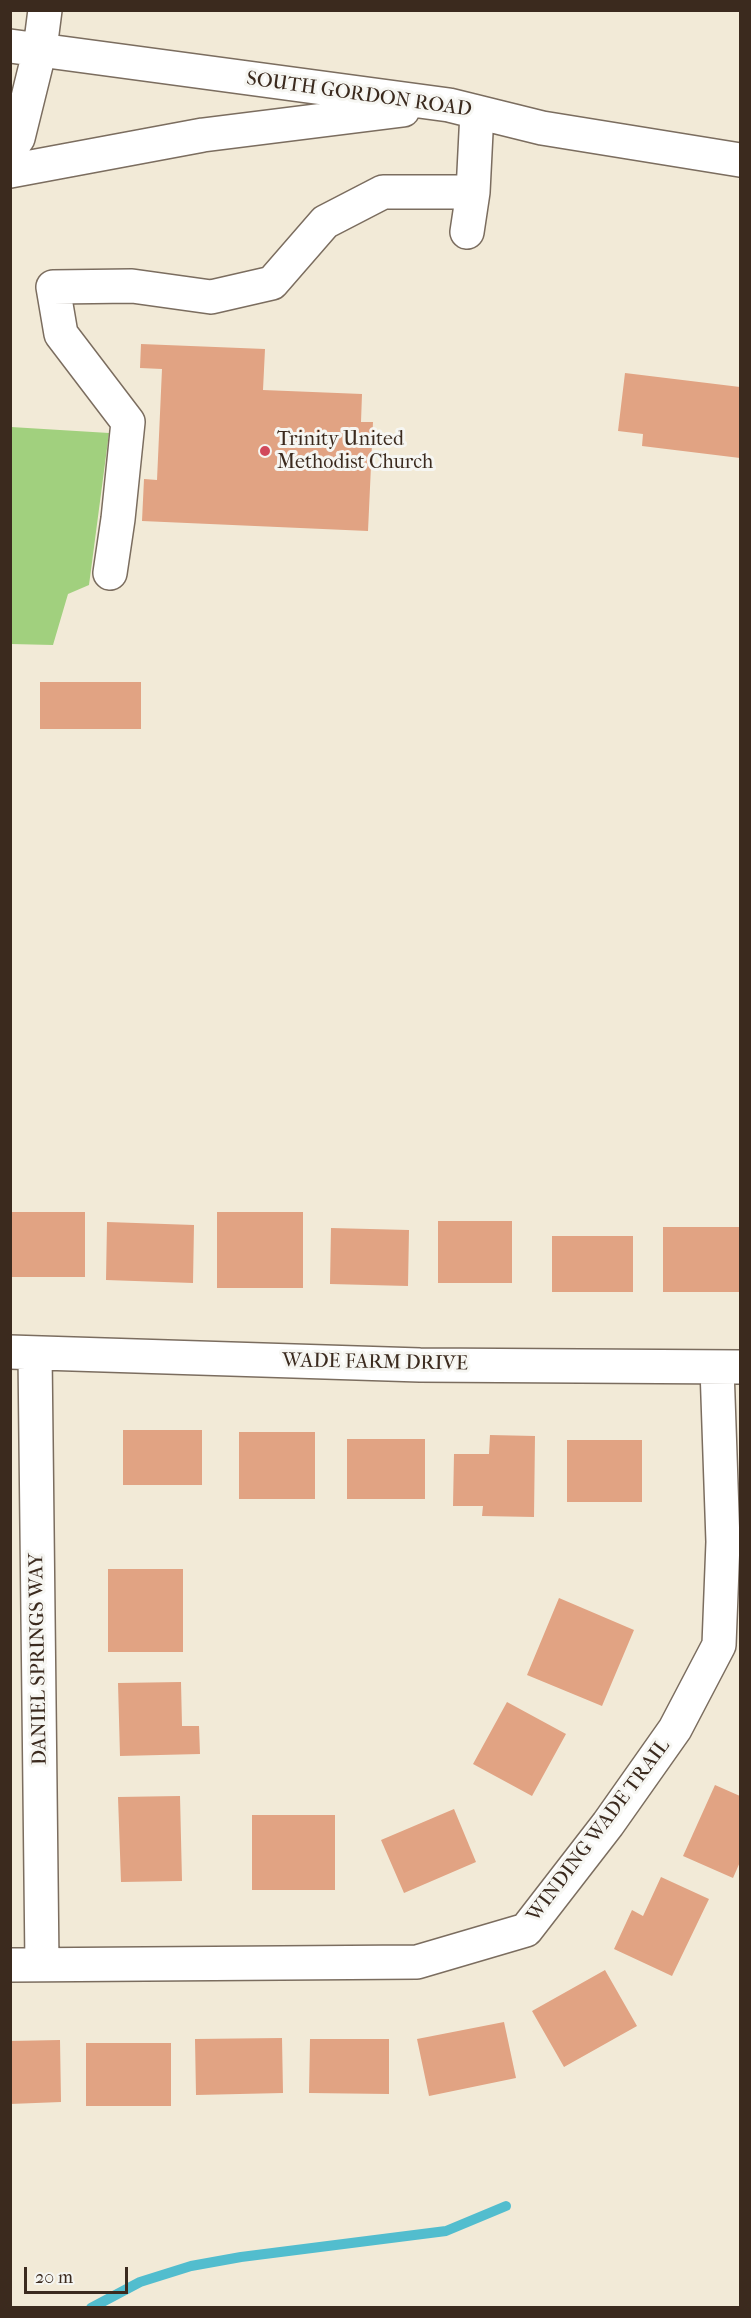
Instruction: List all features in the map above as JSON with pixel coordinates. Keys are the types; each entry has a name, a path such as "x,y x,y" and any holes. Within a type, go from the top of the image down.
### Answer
{"street":[{"path":"10,149 18,138 25,47 45,10"},
{"name":"SOUTH GORDON ROAD","path":"25,47 463,108 542,128 741,160"},
{"path":"10,171 203,135 463,108 473,192 467,232"},
{"path":"110,573 129,422 62,334 53,287 132,286 211,297 272,284 325,222 383,192 473,192"},
{"name":"WADE FARM DRIVE","path":"23,1353 420,1365 729,1368"},
{"name":"DANIEL SPRINGS WAY","path":"23,1353 26,1965"},
{"name":"WINDING WADE TRAIL","path":"26,1965 417,1962 526,1930 608,1824 675,1729 719,1645 729,1368"}],"green space":[{"path":"11,427 109,433 89,585 68,594 53,645 11,644"}],"building":[{"name":"Trinity United Methodist Church","path":"141,344 265,349 263,390 362,394 361,422 373,422 368,531 142,521 144,479 157,480 162,369 140,368"},
{"path":"625,373 740,387 740,458 642,446 643,434 618,431"},
{"path":"40,682 141,682 141,729 40,729"},
{"path":"10,1212 85,1212 85,1277 10,1277"},
{"path":"217,1212 303,1212 303,1288 217,1288"},
{"path":"438,1221 512,1221 512,1283 438,1283"},
{"path":"107,1222 194,1225 193,1283 106,1280"},
{"path":"663,1227 740,1227 740,1292 663,1292"},
{"path":"331,1228 409,1230 408,1286 330,1284"},
{"path":"552,1236 633,1236 633,1292 552,1292"},
{"path":"123,1430 202,1430 202,1485 123,1485"},
{"path":"239,1432 315,1432 315,1499 239,1499"},
{"path":"490,1435 535,1436 534,1517 482,1516 483,1506 453,1506 454,1454 489,1454"},
{"path":"347,1439 425,1439 425,1499 347,1499"},
{"path":"567,1440 642,1440 642,1502 567,1502"},
{"path":"108,1569 183,1569 183,1652 108,1652"},
{"path":"559,1598 634,1630 602,1706 527,1675"},
{"path":"181,1682 182,1726 199,1726 200,1754 120,1756 118,1683"},
{"path":"507,1702 566,1734 532,1796 473,1764"},
{"path":"715,1785 740,1796 740,1862 733,1878 683,1856"},
{"path":"180,1796 182,1881 121,1882 118,1797"},
{"path":"454,1809 476,1862 404,1893 381,1840"},
{"path":"252,1815 335,1815 335,1890 252,1890"},
{"path":"661,1877 709,1899 672,1976 614,1949 632,1910 643,1916"},
{"path":"605,1970 637,2026 564,2067 532,2011"},
{"path":"504,2022 516,2078 429,2096 417,2039"},
{"path":"282,2038 283,2093 196,2095 195,2039"},
{"path":"310,2039 389,2039 389,2094 309,2093"},
{"path":"60,2040 61,2102 10,2104 10,2041"},
{"path":"86,2043 171,2043 171,2106 86,2106"}],"waterway":[{"path":"91,2308 140,2282 191,2266 241,2257 446,2231 506,2206"}],"place":[{"name":"Trinity United Methodist Church","path":"265,451"}]}
